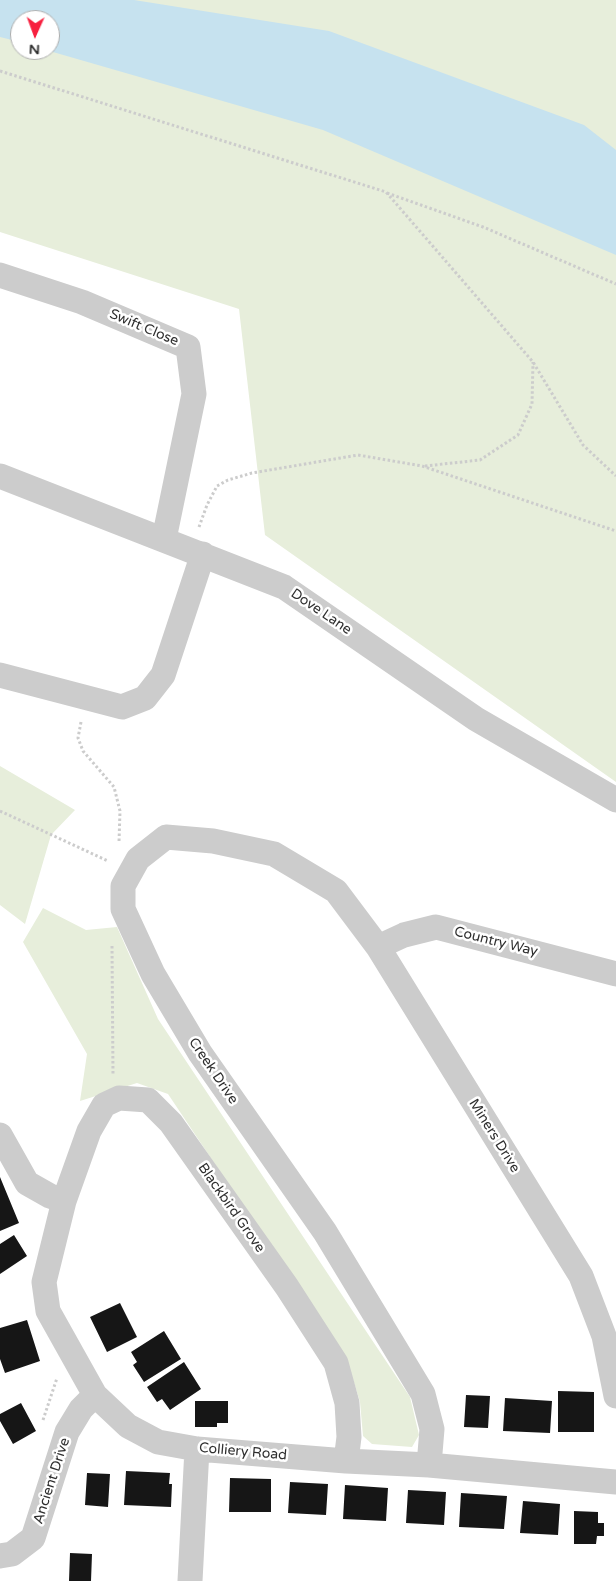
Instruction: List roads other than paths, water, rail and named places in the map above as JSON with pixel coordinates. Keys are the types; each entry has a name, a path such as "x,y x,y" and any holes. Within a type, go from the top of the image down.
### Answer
{"street":[{"name":"Swift Close","path":"0,275 82,302 188,347 194,394 164,539"},
{"name":"Dove Lane","path":"0,476 284,587 476,719 616,800"},
{"path":"0,676 122,707 145,698 163,675 197,552"},
{"name":"Creek Drive","path":"336,891 274,854 213,841 166,838 138,859 123,886 123,909 153,974 200,1053 324,1232 423,1394 432,1429 430,1465"},
{"name":"Miners Drive","path":"336,891 378,947 581,1276 604,1336 616,1396"},
{"name":"Country Way","path":"378,947 404,935 436,927 616,974"},
{"name":"Blackbird Grove","path":"64,1201 89,1131 104,1105 119,1098 148,1100 171,1123 287,1287 336,1363 347,1403 349,1437 346,1461"},
{"path":"0,1135 26,1183 64,1201"},
{"name":"Colliery Road","path":"64,1201 44,1282 48,1311 95,1395 128,1426 158,1442 197,1449 346,1461 430,1465 616,1482"},
{"name":"Ancient Drive","path":"0,1556 12,1554 33,1538 67,1432 81,1409 95,1395"},
{"path":"190,1581 197,1449"}],"water":[{"path":"0,0 134,0 329,31 584,125 616,150 616,255 323,130 60,54 60,10 10,10 10,40 0,37"}]}
